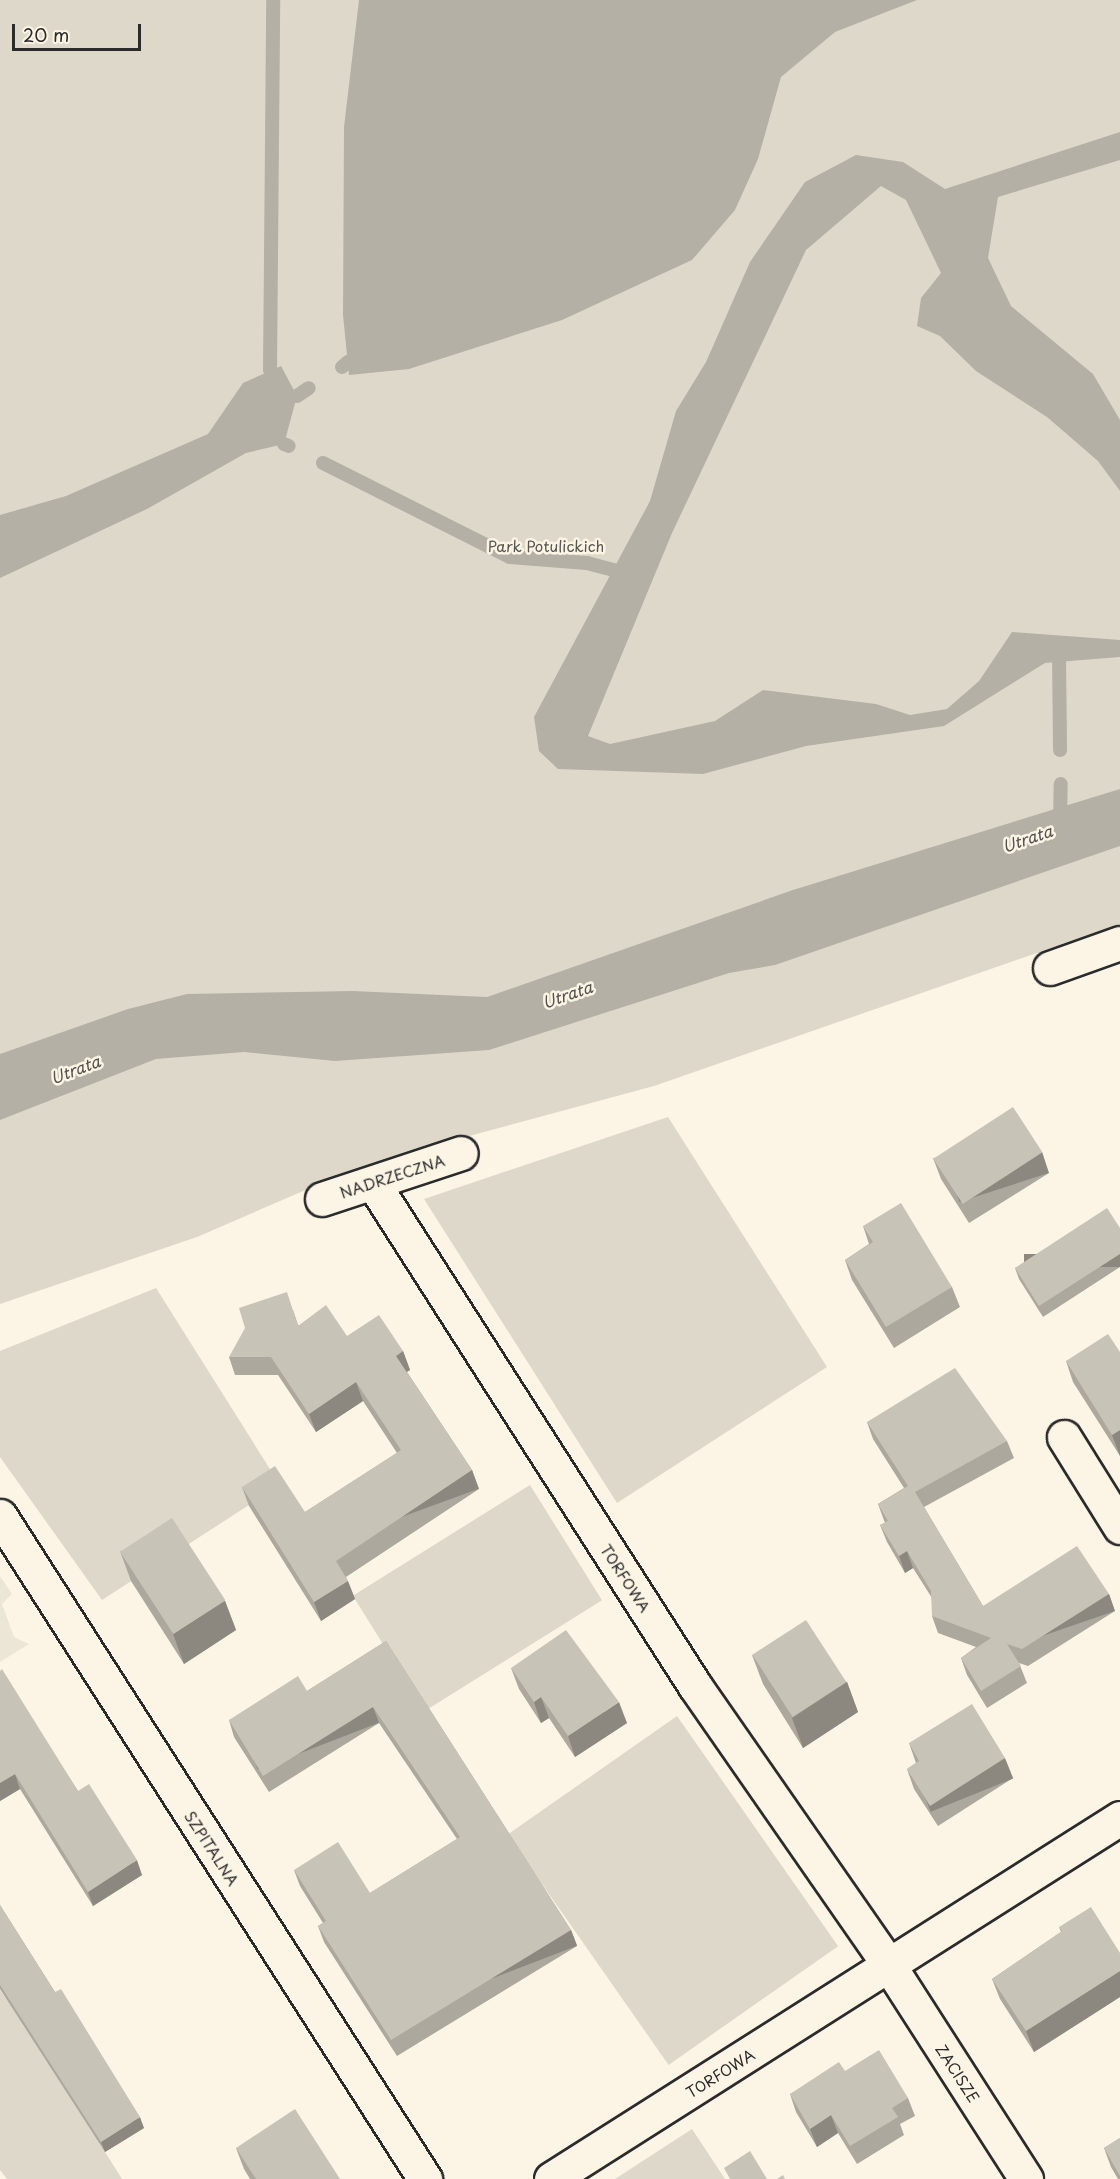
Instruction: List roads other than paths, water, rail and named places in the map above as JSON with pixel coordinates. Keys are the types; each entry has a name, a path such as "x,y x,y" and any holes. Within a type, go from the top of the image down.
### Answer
{"street":[{"path":"1050,968 1120,943"},
{"name":"NADRZECZNA","path":"322,1199 461,1153"},
{"name":"TORFOWA","path":"373,1183 695,1686 890,1967"},
{"path":"1064,1437 1120,1527"},
{"name":"SZPITALNA","path":"0,1516 425,2179"},
{"name":"TORFOWA","path":"551,2179 890,1967 1120,1818"},
{"name":"ZACISZE","path":"890,1967 1026,2179"}],"water":[{"path":"359,0 917,0 835,32 781,77 758,159 735,210 692,260 562,320 409,369 349,375 343,315 344,127"},
{"path":"1120,132 1120,160 998,197 988,258 1011,306 1093,374 1120,420 1120,491 1098,461 1047,417 976,371 940,336 917,326 921,298 941,273 906,200 881,186 806,250 672,533 588,736 610,744 715,721 763,690 876,704 910,715 947,709 979,681 1012,632 1120,640 1120,657 1045,663 944,726 806,746 703,774 558,769 539,751 534,717 650,501 676,411 706,362 750,262 805,182 856,155 903,162 945,189"},
{"path":"281,366 297,396 284,444 246,453 147,509 0,578 0,515 66,496 208,434 243,383"},
{"name":"Utrata","path":"1120,789 1120,846 775,965 729,973 489,1050 335,1061 244,1052 156,1059 0,1120 0,1054 128,1009 187,994 352,991 487,997 793,890"}],"waterway":[{"path":"270,370 273,0"},
{"path":"342,367 348,362"},
{"path":"297,396 309,388"},
{"path":"284,444 289,446"},
{"path":"323,463 510,557 587,563 629,574"},
{"path":"1059,652 1060,750"},
{"path":"1060,823 1061,784"}],"park label":[{"name":"Park Potulickich","path":"546,546"}]}
